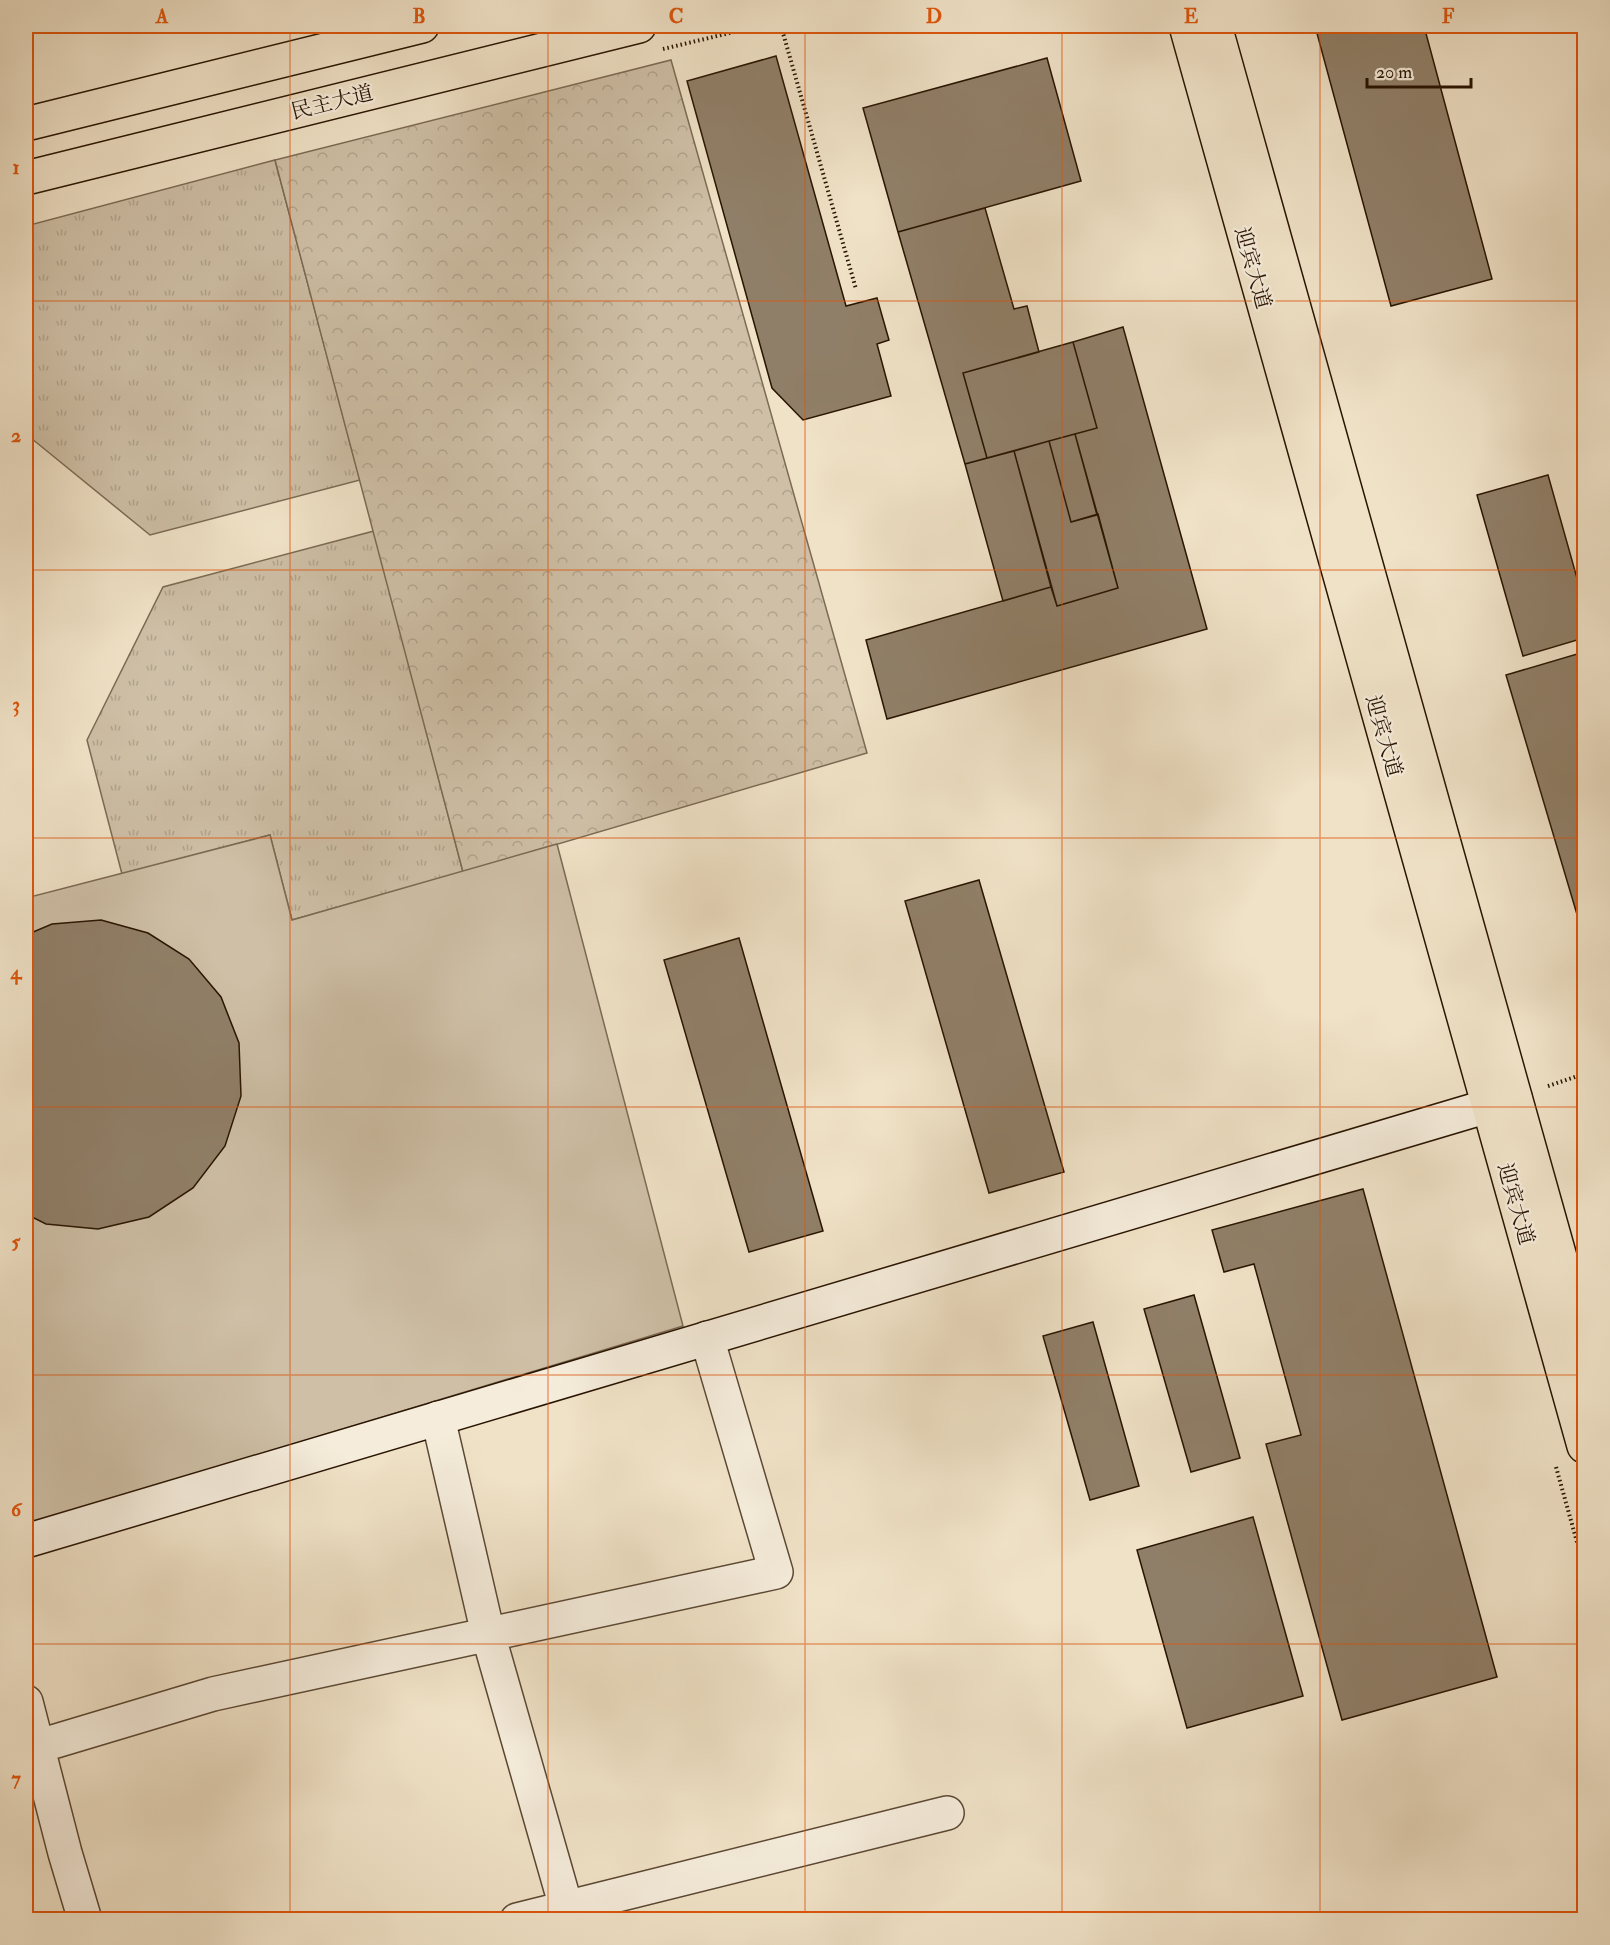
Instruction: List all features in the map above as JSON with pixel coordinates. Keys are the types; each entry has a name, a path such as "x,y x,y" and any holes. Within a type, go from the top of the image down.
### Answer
{"main road":[{"path":"26,124 422,26"},
{"name":"民主大道","path":"26,178 639,26"},
{"name":"迎宾大道","path":"1186,26 1502,1102 1584,1343"},
{"name":"迎宾大道","path":"1215,26 1502,1102 1584,1446"}],"street":[{"path":"26,1541 1502,1102"},
{"path":"26,1750 213,1694 776,1572 707,1338"},
{"path":"438,1419 488,1634 566,1907"},
{"path":"26,1702 65,1853 85,1920"},
{"path":"517,1920 566,1907 604,1909 947,1813"}],"path":[{"path":"781,26 856,289"}],"green space":[{"path":"671,60 867,753 463,872 275,160"},
{"path":"275,160 360,480 150,535 26,434 26,226"},
{"path":"374,531 463,872 292,920 270,835 122,874 87,740 163,587"},
{"path":"270,835 292,920 557,844 683,1326 26,1525 26,898"}],"building":[{"path":"1315,26 1424,26 1492,279 1391,306"},
{"path":"776,56 846,306 877,298 889,340 877,344 891,396 803,420 772,388 687,81"},
{"path":"1047,58 1081,181 898,232 863,108"},
{"path":"985,208 1014,309 1027,306 1039,352 963,373 987,458 965,464 898,232"},
{"path":"1123,327 1207,629 887,719 866,640 1051,587 1057,606 1118,588 1075,434 1097,428 1073,342"},
{"path":"1073,342 1097,428 987,458 963,373"},
{"path":"1075,434 1097,515 1071,522 1049,441"},
{"path":"1049,441 1071,522 1098,514 1118,588 1057,606 1014,451"},
{"path":"1014,451 1051,587 1003,601 965,464"},
{"path":"1548,475 1584,603 1584,638 1523,656 1477,495"},
{"path":"1584,652 1584,758 1579,760 1584,779 1584,938 1506,675"},
{"path":"979,880 1064,1172 989,1193 905,901"},
{"path":"101,920 148,933 189,959 221,997 239,1043 241,1096 225,1146 193,1188 149,1217 98,1229 46,1224 26,1214 26,935 52,924"},
{"path":"739,938 823,1231 749,1252 664,960"},
{"path":"1363,1189 1497,1677 1342,1720 1266,1444 1301,1435 1254,1264 1224,1272 1212,1230"},
{"path":"1194,1295 1240,1458 1191,1472 1144,1309"},
{"path":"1093,1322 1139,1486 1090,1500 1043,1336"},
{"path":"1253,1517 1303,1696 1187,1728 1137,1550"}]}
